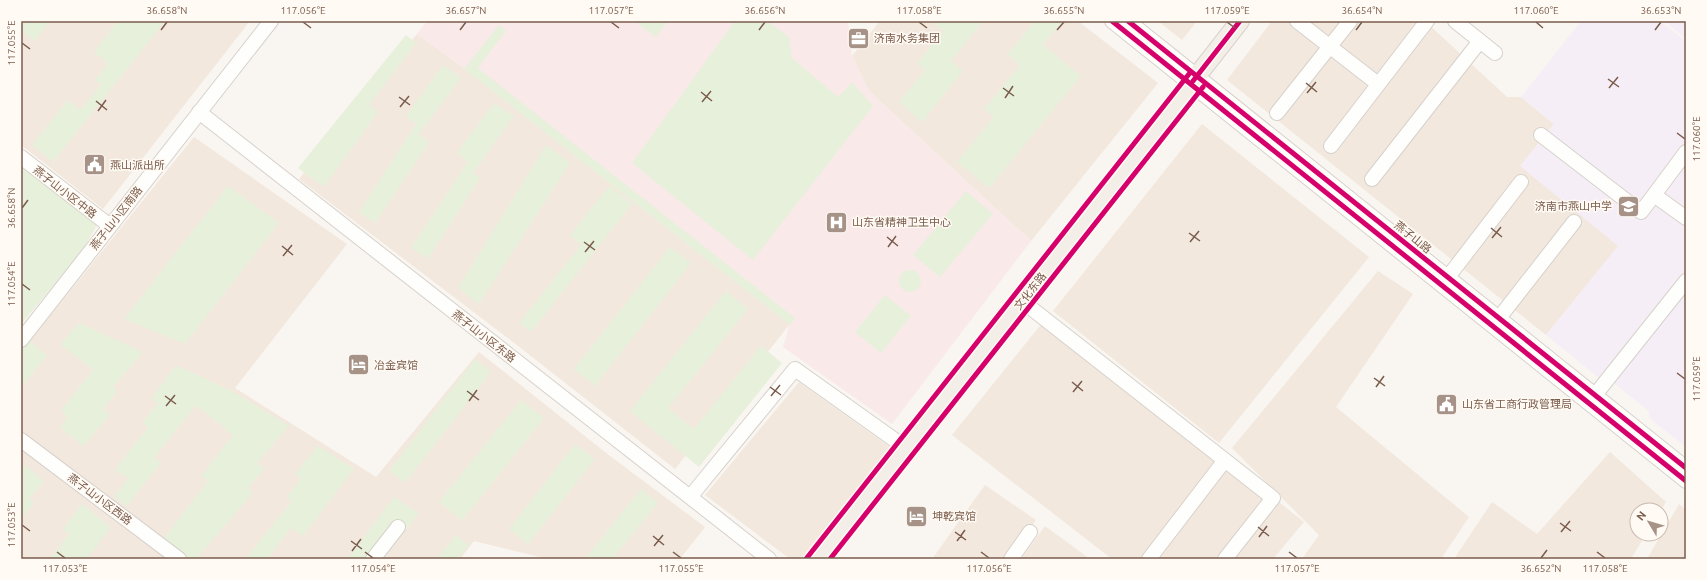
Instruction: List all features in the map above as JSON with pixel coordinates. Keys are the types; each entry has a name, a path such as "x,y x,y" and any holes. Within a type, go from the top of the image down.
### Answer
{"main road":[{"name":"文化东路","path":"818,559 1022,301 1240,21"}],"street":[{"name":"燕子山小区南路","path":"21,340 271,21"},
{"name":"燕子山路","path":"1112,21 1194,80 1448,277 1686,468"},
{"name":"燕子山路","path":"1128,21 1194,80 1686,481"},
{"path":"1297,21 1378,84"},
{"path":"1277,113 1350,21"},
{"path":"1331,146 1427,21"},
{"path":"1455,21 1495,52"},
{"path":"1372,179 1480,41"},
{"name":"燕子山小区东路","path":"199,112 769,559"},
{"path":"1541,135 1641,212 1686,152"},
{"name":"燕子山小区中路","path":"21,157 110,226"},
{"path":"1448,277 1521,182"},
{"path":"1654,195 1686,218"},
{"path":"1499,318 1574,222"},
{"path":"1595,395 1686,281"},
{"path":"1022,301 1273,498 1225,559"},
{"path":"690,497 795,369 906,448"},
{"name":"燕子山小区西路","path":"21,440 179,559"},
{"path":"1149,559 1225,460"},
{"path":"373,559 398,526"},
{"path":"1011,559 1030,532"}],"shaded area":[{"path":"21,21 250,21 103,209 21,145"},
{"name":"山东省精神卫生中心","path":"427,21 848,21 852,56 869,91 1031,241 892,424 783,347 790,323 564,141 417,34"},
{"path":"880,21 1078,21 1158,83 1031,241 869,91 852,56"},
{"path":"1158,21 1197,21 1182,40"},
{"path":"1272,21 1425,21 1507,97 1521,97 1554,124 1521,166 1619,246 1546,335 1227,80"},
{"name":"济南市燕山中学","path":"1581,21 1660,21 1686,41 1686,447 1649,418 1649,411 1606,377 1600,379 1546,335 1618,246 1520,166 1554,124 1521,97"},
{"path":"1664,21 1686,21 1686,39"},
{"path":"417,34 564,141 790,324 675,469 522,349 299,179"},
{"path":"1202,124 1369,257 1219,443 1053,311"},
{"path":"194,137 347,244 235,388 376,477 479,352 610,456 705,527 680,559 548,559 474,541 460,559 21,559 21,352"},
{"path":"1378,271 1413,294 1336,407 1469,517 1441,559 1302,559 1319,535 1232,448"},
{"path":"1047,317 1304,522 1273,559 1112,559 952,435"},
{"path":"799,382 890,447 802,559 790,559 705,495"},
{"path":"1610,452 1666,502 1629,502 1629,542 1641,542 1631,559 1454,559 1492,502 1537,534"},
{"path":"985,485 1036,520 1008,559 932,559"},
{"path":"1679,504 1686,510 1686,559 1647,559 1657,542 1669,542 1669,521"},
{"path":"1045,526 1090,559 1021,559"}],"green space":[{"path":"21,21 50,21 35,41 21,30"},
{"path":"118,21 165,21 53,162 32,145 68,100 80,110 101,85 95,80 108,64 94,52"},
{"path":"634,21 668,21 656,37"},
{"path":"735,21 768,21 789,37 792,58 838,97 852,82 873,106 753,260 632,163"},
{"path":"936,21 983,21 951,61 963,71 922,122 899,102 925,70 917,63 943,31 934,23"},
{"path":"1035,21 1062,21 1043,45 1081,76 989,188 957,162 994,117 984,109 1020,65 1008,54"},
{"path":"499,25 506,31 478,68 795,318 790,325 464,69"},
{"path":"406,35 416,43 369,105 378,112 324,187 298,168"},
{"path":"443,65 461,78 419,134 429,143 375,223 359,212 416,124 406,116"},
{"path":"494,103 514,116 473,173 480,178 428,259 411,248 468,162 457,153"},
{"path":"546,145 570,163 479,304 458,288"},
{"path":"21,166 97,225 82,251 22,323"},
{"path":"228,186 279,223 185,344 124,319"},
{"path":"609,186 632,204 531,332 519,323 581,245 570,235"},
{"path":"966,191 993,214 940,277 913,255"},
{"path":"670,247 691,263 595,386 574,369"},
{"path":"906,270 914,270 921,277 921,285 914,292 906,292 899,285 899,277"},
{"path":"726,291 748,309 668,408 694,429 761,346 782,363 699,467 630,411"},
{"path":"885,295 911,316 881,353 855,332"},
{"path":"79,323 143,352 113,387 117,392 103,409 110,415 83,446 60,427 68,417 61,411 93,370 60,344"},
{"path":"28,339 47,355 21,388 21,347"},
{"path":"475,359 491,372 405,483 389,471"},
{"path":"176,365 232,391 289,426 257,463 264,469 248,488 253,493 196,559 191,559 164,538 208,481 201,476 233,435 196,405 154,458 161,463 127,506 114,497 128,478 115,470 148,427 143,422 158,403 151,399"},
{"path":"521,400 544,418 462,521 439,502"},
{"path":"575,444 595,459 528,544 509,529"},
{"path":"318,446 354,469 303,536 291,528 267,559 245,559 292,501 287,497 301,479 295,474"},
{"path":"25,465 44,481 29,499 34,503 21,519 21,469"},
{"path":"641,489 658,503 612,559 585,559"},
{"path":"394,497 419,513 384,559 347,559"},
{"path":"82,504 111,527 87,559 50,559 69,534 63,529"},
{"path":"456,535 469,545 458,559 437,559"}],"cycle path":[{"path":"1112,21 1686,481"},
{"path":"1128,21 1686,468"},
{"path":"1193,81 1240,21"},
{"path":"806,559 1189,74"},
{"path":"830,559 1203,87"}],"place":[{"name":"济南水务集团","path":"858,38"},
{"name":"燕山派出所","path":"95,165"},
{"name":"济南市燕山中学","path":"1628,206"},
{"name":"山东省精神卫生中心","path":"837,222"},
{"name":"冶金宾馆","path":"359,365"},
{"name":"山东省工商行政管理局","path":"1447,404"},
{"name":"坤乾宾馆","path":"917,516"}]}
